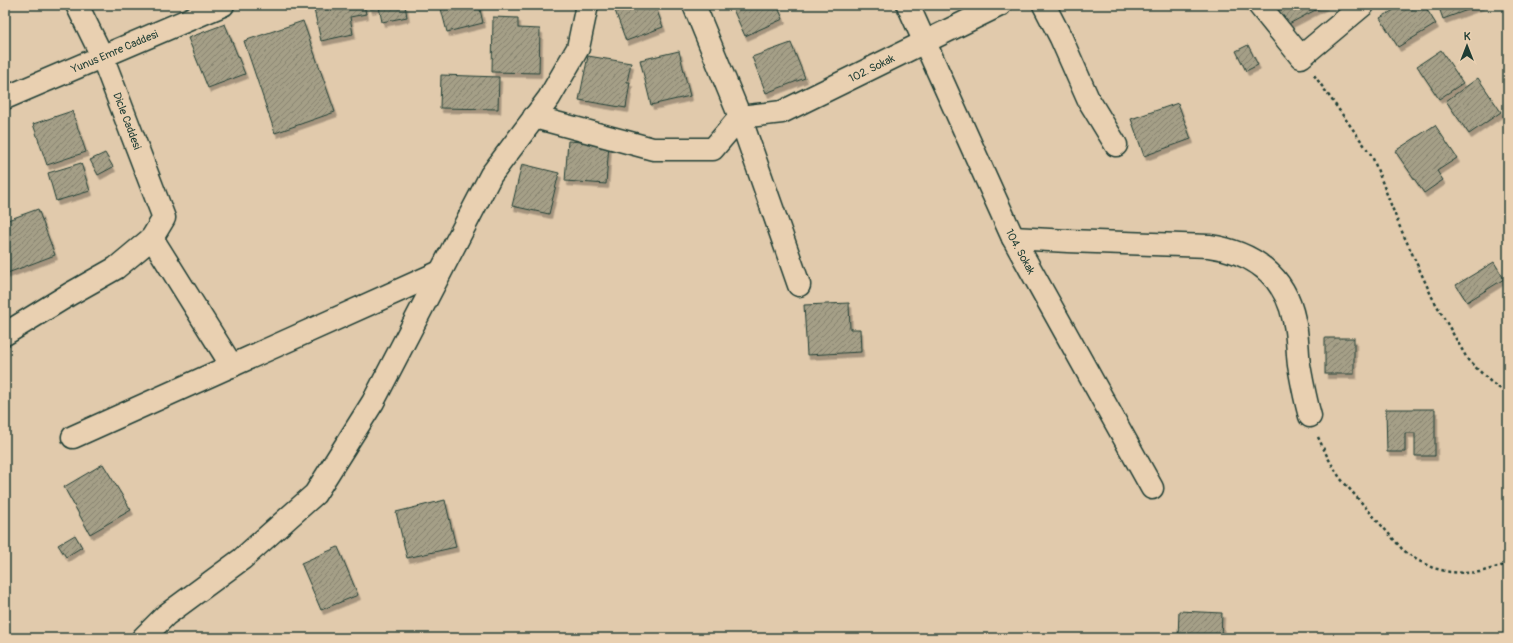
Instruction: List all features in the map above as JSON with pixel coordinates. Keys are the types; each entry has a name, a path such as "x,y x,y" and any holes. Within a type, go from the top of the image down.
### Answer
{"street":[{"name":"Dicle Caddesi","path":"77,5 102,56 164,218 152,238"},
{"name":"Yunus Emre Caddesi","path":"5,98 223,5"},
{"path":"143,638 166,615 242,559 315,494 373,402 491,175 549,98 578,48 587,5"},
{"path":"694,5 740,117 799,285"},
{"name":"104. Sokak","path":"908,5 1013,238 1152,488"},
{"name":"102. Sokak","path":"740,117 782,112 1000,5"},
{"path":"1044,5 1061,38 1088,98 1116,145"},
{"path":"1259,5 1301,57 1363,5"},
{"path":"534,117 653,149 713,149 740,117"},
{"path":"5,334 116,268 152,238 232,366"},
{"path":"1013,238 1209,246 1225,248 1241,253 1255,261 1278,282 1291,307 1295,321 1303,390 1310,416"},
{"path":"73,437 440,272"}],"path":[{"path":"1301,57 1372,156 1399,225 1429,290 1468,360 1492,383 1508,394"},
{"path":"1310,416 1328,458 1340,478 1403,550 1417,560 1433,568 1450,572 1480,572 1508,564"}],"building":[{"path":"313,5 364,5 366,14 350,17 353,34 321,41"},
{"path":"369,5 405,5 407,17 382,22 379,7 370,9"},
{"path":"440,5 479,5 483,23 447,32"},
{"path":"613,5 655,5 663,27 626,41"},
{"path":"731,5 777,5 783,19 745,36"},
{"path":"1271,5 1325,5 1283,27"},
{"path":"1402,5 1424,5 1436,24 1398,47 1380,18"},
{"path":"1438,5 1481,5 1443,19"},
{"path":"493,17 518,18 518,28 540,29 539,73 492,72"},
{"path":"303,21 335,112 275,133 244,41"},
{"path":"225,24 245,74 208,88 188,38"},
{"path":"791,43 805,78 766,93 752,57"},
{"path":"1248,45 1258,65 1246,71 1236,51"},
{"path":"1441,50 1463,83 1439,99 1417,66"},
{"path":"679,51 690,96 651,105 640,60"},
{"path":"588,56 631,63 627,82 630,82 626,108 579,100"},
{"path":"441,75 499,77 498,109 440,108"},
{"path":"1478,78 1501,112 1469,134 1446,101"},
{"path":"1178,103 1191,139 1144,156 1131,119"},
{"path":"72,111 86,152 47,165 33,124"},
{"path":"1435,125 1457,158 1437,171 1443,180 1424,193 1395,151"},
{"path":"568,141 609,144 606,184 565,181"},
{"path":"105,153 113,167 98,175 90,160"},
{"path":"81,163 90,191 56,201 48,173"},
{"path":"522,164 559,173 549,214 512,206"},
{"path":"38,209 55,255 5,274 5,221"},
{"path":"1494,262 1504,279 1467,302 1456,285"},
{"path":"849,303 850,329 860,329 861,352 807,355 804,305"},
{"path":"1325,338 1354,338 1354,374 1325,374"},
{"path":"1386,409 1435,409 1435,456 1415,456 1415,433 1405,433 1405,452 1387,452"},
{"path":"103,464 131,510 90,534 64,487"},
{"path":"445,500 456,547 407,558 396,512"},
{"path":"75,535 82,547 66,557 58,545"},
{"path":"338,547 358,595 321,610 301,563"},
{"path":"1179,611 1222,613 1221,638 1178,638"}]}
